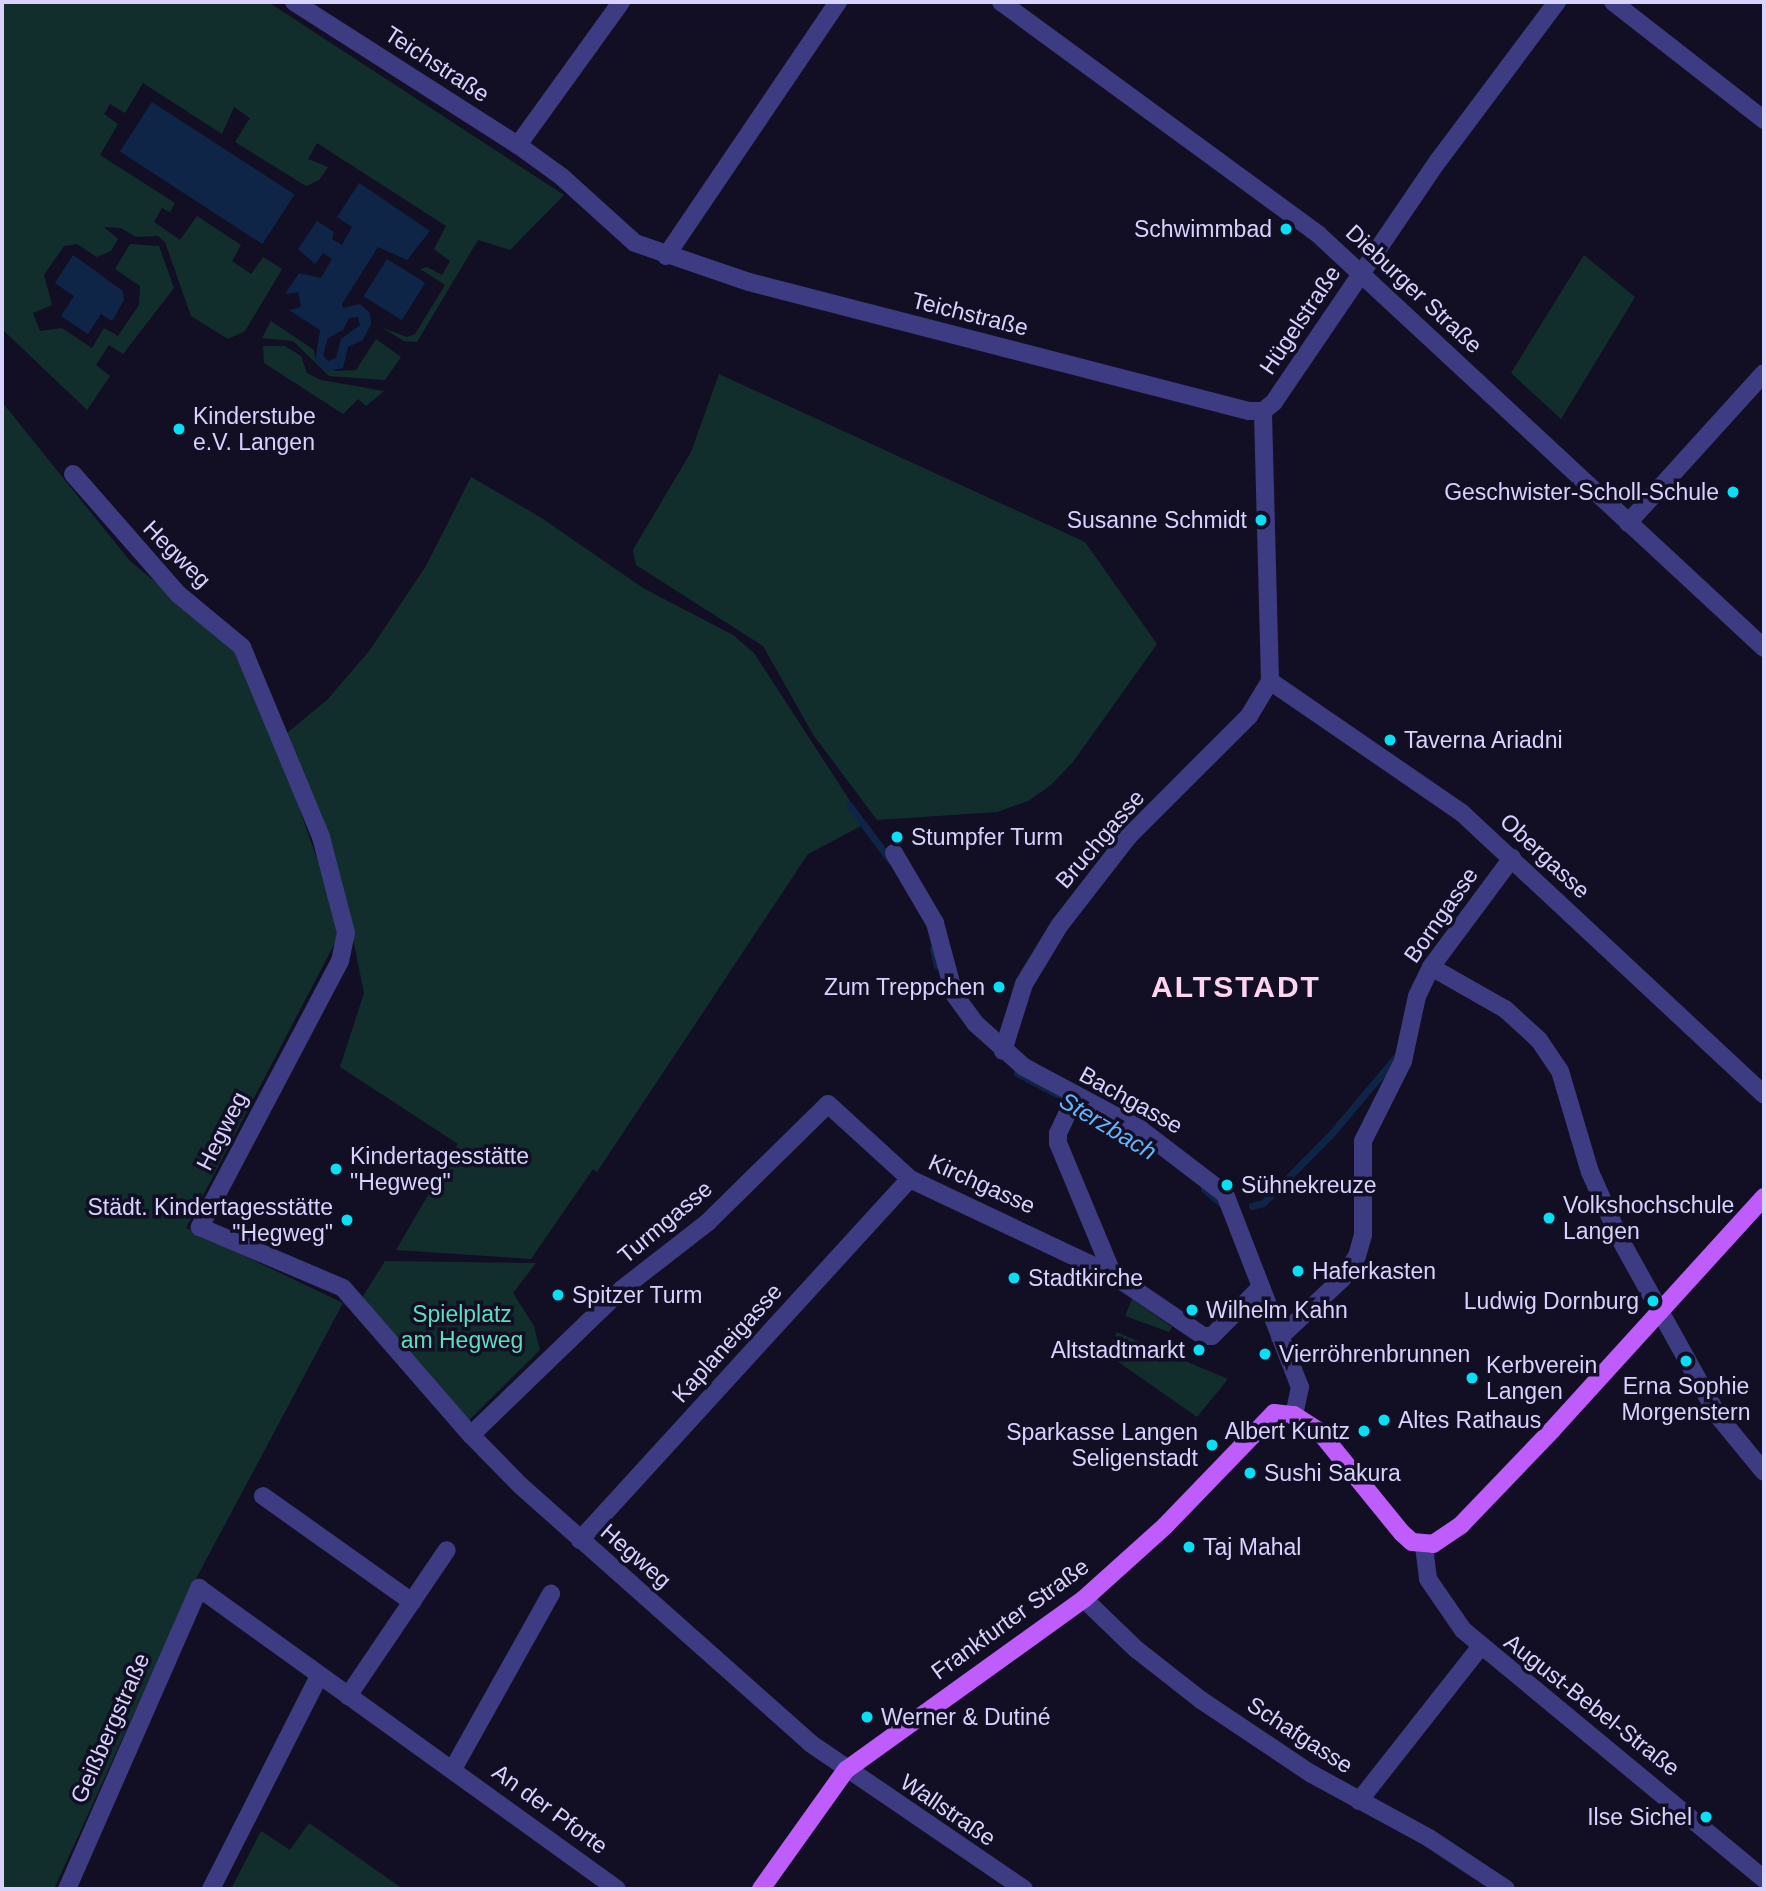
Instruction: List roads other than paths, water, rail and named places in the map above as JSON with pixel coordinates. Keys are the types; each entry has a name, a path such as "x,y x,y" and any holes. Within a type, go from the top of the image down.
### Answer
{"main road":[{"path":"1299,1417 1339,1453 1402,1533 1424,1546 1445,1538 1478,1509 1764,1197"},
{"name":"Frankfurter Straße","path":"761,1889 846,1770 1084,1599 1165,1526 1267,1419 1279,1412 1299,1417"}],"street":[{"name":"Teichstraße","path":"294,2 518,145 562,177 635,243 666,256 749,282 1249,411 1264,411"},
{"path":"518,145 621,2"},
{"path":"666,256 838,2"},
{"name":"Dieburger Straße","path":"1001,2 1287,209 1362,271 1764,648"},
{"name":"Hügelstraße","path":"1270,681 1264,411 1274,402 1438,161 1557,2"},
{"path":"1613,2 1764,120"},
{"path":"1628,523 1764,373"},
{"name":"Hegweg","path":"73,474 169,584 242,648 321,837 346,933 340,961 200,1227 343,1288 471,1435 580,1540 846,1770"},
{"name":"Obergasse","path":"1270,681 1429,788 1511,858 1764,1095"},
{"name":"Bruchgasse","path":"1003,1051 1024,984 1059,926 1128,837 1249,716 1270,681"},
{"name":"Bachgasse","path":"894,853 935,923 954,994 1003,1051 1071,1104 1140,1129 1217,1186 1235,1213 1300,1387 1299,1417"},
{"name":"Borngasse","path":"1280,1337 1342,1279 1362,1244 1363,1142 1403,1061 1418,996 1431,967 1511,858"},
{"path":"1431,967 1504,1009 1552,1058 1569,1089 1590,1172 1608,1214 1662,1308 1718,1416 1764,1472"},
{"name":"Turmgasse","path":"471,1435 622,1289 708,1222 828,1104"},
{"name":"Kirchgasse","path":"828,1104 910,1179 1059,1245 1113,1275 1203,1336 1212,1336 1261,1287"},
{"path":"1071,1104 1058,1143 1113,1275"},
{"name":"Kaplaneigasse","path":"580,1540 910,1179"},
{"path":"264,1496 412,1602"},
{"name":"August-Bebel-Straße","path":"1424,1546 1428,1579 1480,1647 1643,1774 1764,1879"},
{"path":"348,1696 447,1550"},
{"name":"An der Pforte","path":"199,1588 617,1889"},
{"name":"Geißbergstraße","path":"66,1889 199,1588"},
{"path":"453,1769 551,1594"},
{"name":"Schafgasse","path":"1084,1599 1168,1676 1359,1801 1429,1838 1506,1889"},
{"path":"1359,1801 1480,1647"},
{"path":"211,1889 319,1676"},
{"name":"Wallstraße","path":"846,1770 1024,1889"}],"water":[{"path":"152,102 295,195 262,244 120,151"},
{"path":"359,183 430,231 407,260 378,247 342,304 343,308 360,304 370,313 371,324 363,340 348,347 343,368 327,371 315,361 320,330 289,310 301,307 298,292 285,294 299,273 321,278 332,259 323,253 315,264 298,249 317,221 334,232 332,239 342,245 352,227 337,217","holes":["358,317 360,325 341,339 336,358 328,361 323,355 328,338 343,330 349,318"]},
{"path":"73,255 123,291 124,300 112,321 101,314 88,334 61,316 74,296 55,283"},
{"path":"387,259 425,283 402,320 364,296"}],"waterway":[{"name":"Sterzbach","path":"849,805 890,860"},
{"name":"Sterzbach","path":"933,949 937,966"},
{"name":"Sterzbach","path":"1252,1206 1263,1203 1332,1133 1396,1057"},
{"name":"Sterzbach","path":"1017,1073 1109,1121"},
{"name":"Sterzbach","path":"1204,1189 1224,1206"}],"place":[{"name":"Schwimmbad","path":"1286,229"},
{"name":"Kinderstube e.V. Langen","path":"179,429"},
{"name":"Geschwister-Scholl-Schule","path":"1733,492"},
{"name":"Susanne Schmidt","path":"1261,520"},
{"name":"Taverna Ariadni","path":"1390,740"},
{"name":"Stumpfer Turm","path":"897,837"},
{"name":"Zum Treppchen","path":"999,987"},
{"name":"Kindertagesstätte \"Hegweg\"","path":"336,1169"},
{"name":"Sühnekreuze","path":"1227,1185"},
{"name":"Volkshochschule Langen","path":"1549,1218"},
{"name":"Städt. Kindertagesstätte \"Hegweg\"","path":"347,1220"},
{"name":"Haferkasten","path":"1298,1271"},
{"name":"Stadtkirche","path":"1014,1278"},
{"name":"Spitzer Turm","path":"558,1295"},
{"name":"Ludwig Dornburg","path":"1653,1301"},
{"name":"Wilhelm Kahn","path":"1192,1310"},
{"name":"Altstadtmarkt","path":"1199,1350"},
{"name":"Vierröhrenbrunnen","path":"1265,1354"},
{"name":"Erna Sophie Morgenstern","path":"1686,1361"},
{"name":"Kerbverein Langen","path":"1472,1378"},
{"name":"Altes Rathaus","path":"1384,1420"},
{"name":"Albert Kuntz","path":"1364,1431"},
{"name":"Sparkasse Langen Seligenstadt","path":"1212,1445"},
{"name":"Sushi Sakura","path":"1250,1473"},
{"name":"Taj Mahal","path":"1189,1547"},
{"name":"Werner & Dutiné","path":"867,1717"},
{"name":"Ilse Sichel","path":"1706,1817"}],"district":[{"name":"ALTSTADT","path":"1236,987"}],"park label":[{"name":"Spielplatz am Hegweg","path":"462,1327"}]}
